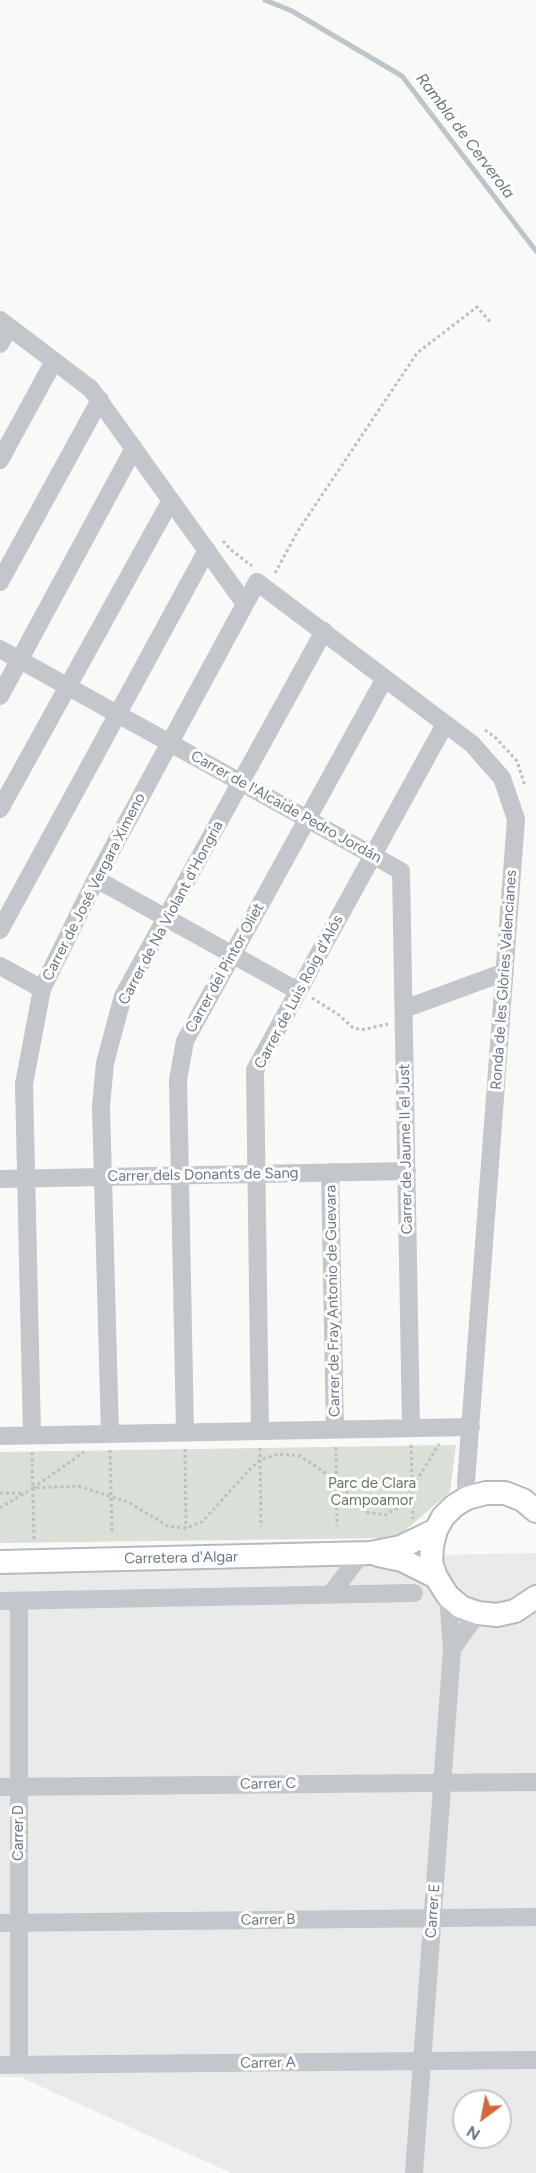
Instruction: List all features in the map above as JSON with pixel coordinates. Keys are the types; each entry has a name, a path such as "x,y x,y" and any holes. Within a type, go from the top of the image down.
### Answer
{"main road":[{"path":"535,1600 515,1611 497,1615 478,1613 461,1607 448,1596 436,1577 432,1554 436,1530 448,1511 467,1498 486,1492 505,1493 523,1500 536,1510"},
{"name":"Carretera d'Algar","path":"0,1562 367,1553 401,1547 436,1530"},
{"name":"Carretera d'Algar","path":"367,1553 402,1560 436,1577"}],"street":[{"path":"0,344 5,324 92,389 245,604"},
{"path":"0,460 54,361"},
{"path":"0,582 100,400"},
{"path":"0,696 134,448"},
{"path":"0,809 171,500"},
{"path":"0,930 207,549"},
{"name":"Carrer de José Vergara Ximeno","path":"32,1435 24,1084 42,989 96,879 257,582"},
{"name":"Ronda de les Glòries Valencianes","path":"257,582 472,744 502,778 516,819 467,1498"},
{"name":"Carrer de Na Violant d'Hongria","path":"110,1434 102,1106 105,1063 123,996 324,632"},
{"name":"Carrer de l'Alcaide Pedro Jordán","path":"0,649 401,871"},
{"name":"Carrer del Pintor Oliet","path":"185,1432 178,1080 185,1041 385,678"},
{"name":"Carrer de Luis Roig d'Alós","path":"260,1431 255,1070 445,724"},
{"name":"Carrer de Jaume II el Just","path":"401,871 411,1428"},
{"path":"96,879 232,954 297,993"},
{"path":"0,966 42,989"},
{"path":"404,1015 505,972"},
{"name":"Carrer dels Donants de Sang","path":"0,1179 407,1171"},
{"name":"Carrer de Fray Antonio de Guevara","path":"330,1172 335,1430"},
{"path":"0,1436 471,1427"},
{"path":"330,1595 367,1553"},
{"path":"0,1601 414,1593"},
{"name":"Carrer E","path":"414,2173 452,1649 448,1596"},
{"name":"Carrer D","path":"19,1601 19,2065"},
{"path":"452,1649 478,1613"},
{"name":"Carrer C","path":"0,1787 536,1782"},
{"name":"Carrer B","path":"0,1923 536,1917"},
{"name":"Carrer A","path":"0,2065 536,2060"}],"path":[{"path":"257,582 273,576 298,531 417,353 477,307 491,323"},
{"path":"297,993 311,998 339,1015 352,1027 361,1030 404,1015"},
{"path":"33,1488 78,1486 128,1502 168,1526 186,1528 202,1522 260,1460 278,1454 300,1456 336,1480 365,1512 385,1515 401,1506 450,1427"},
{"path":"411,1428 413,1522"},
{"path":"335,1430 337,1526"},
{"path":"260,1431 261,1527"},
{"path":"185,1432 186,1528"},
{"path":"0,1508 33,1488 110,1434"},
{"path":"110,1434 112,1534"},
{"path":"32,1435 34,1549"},
{"path":"0,1493 25,1493"}],"shaded area":[{"path":"536,1553 536,2173 231,2173 20,2077 0,2077 0,1563"}],"green space":[{"name":"Parc de Clara Campoamor","path":"456,1445 450,1492 401,1534 386,1538 0,1543 0,1452"}],"waterway":[{"name":"Rambla de Cerverola","path":"265,0 292,11 402,76 536,251"}]}
